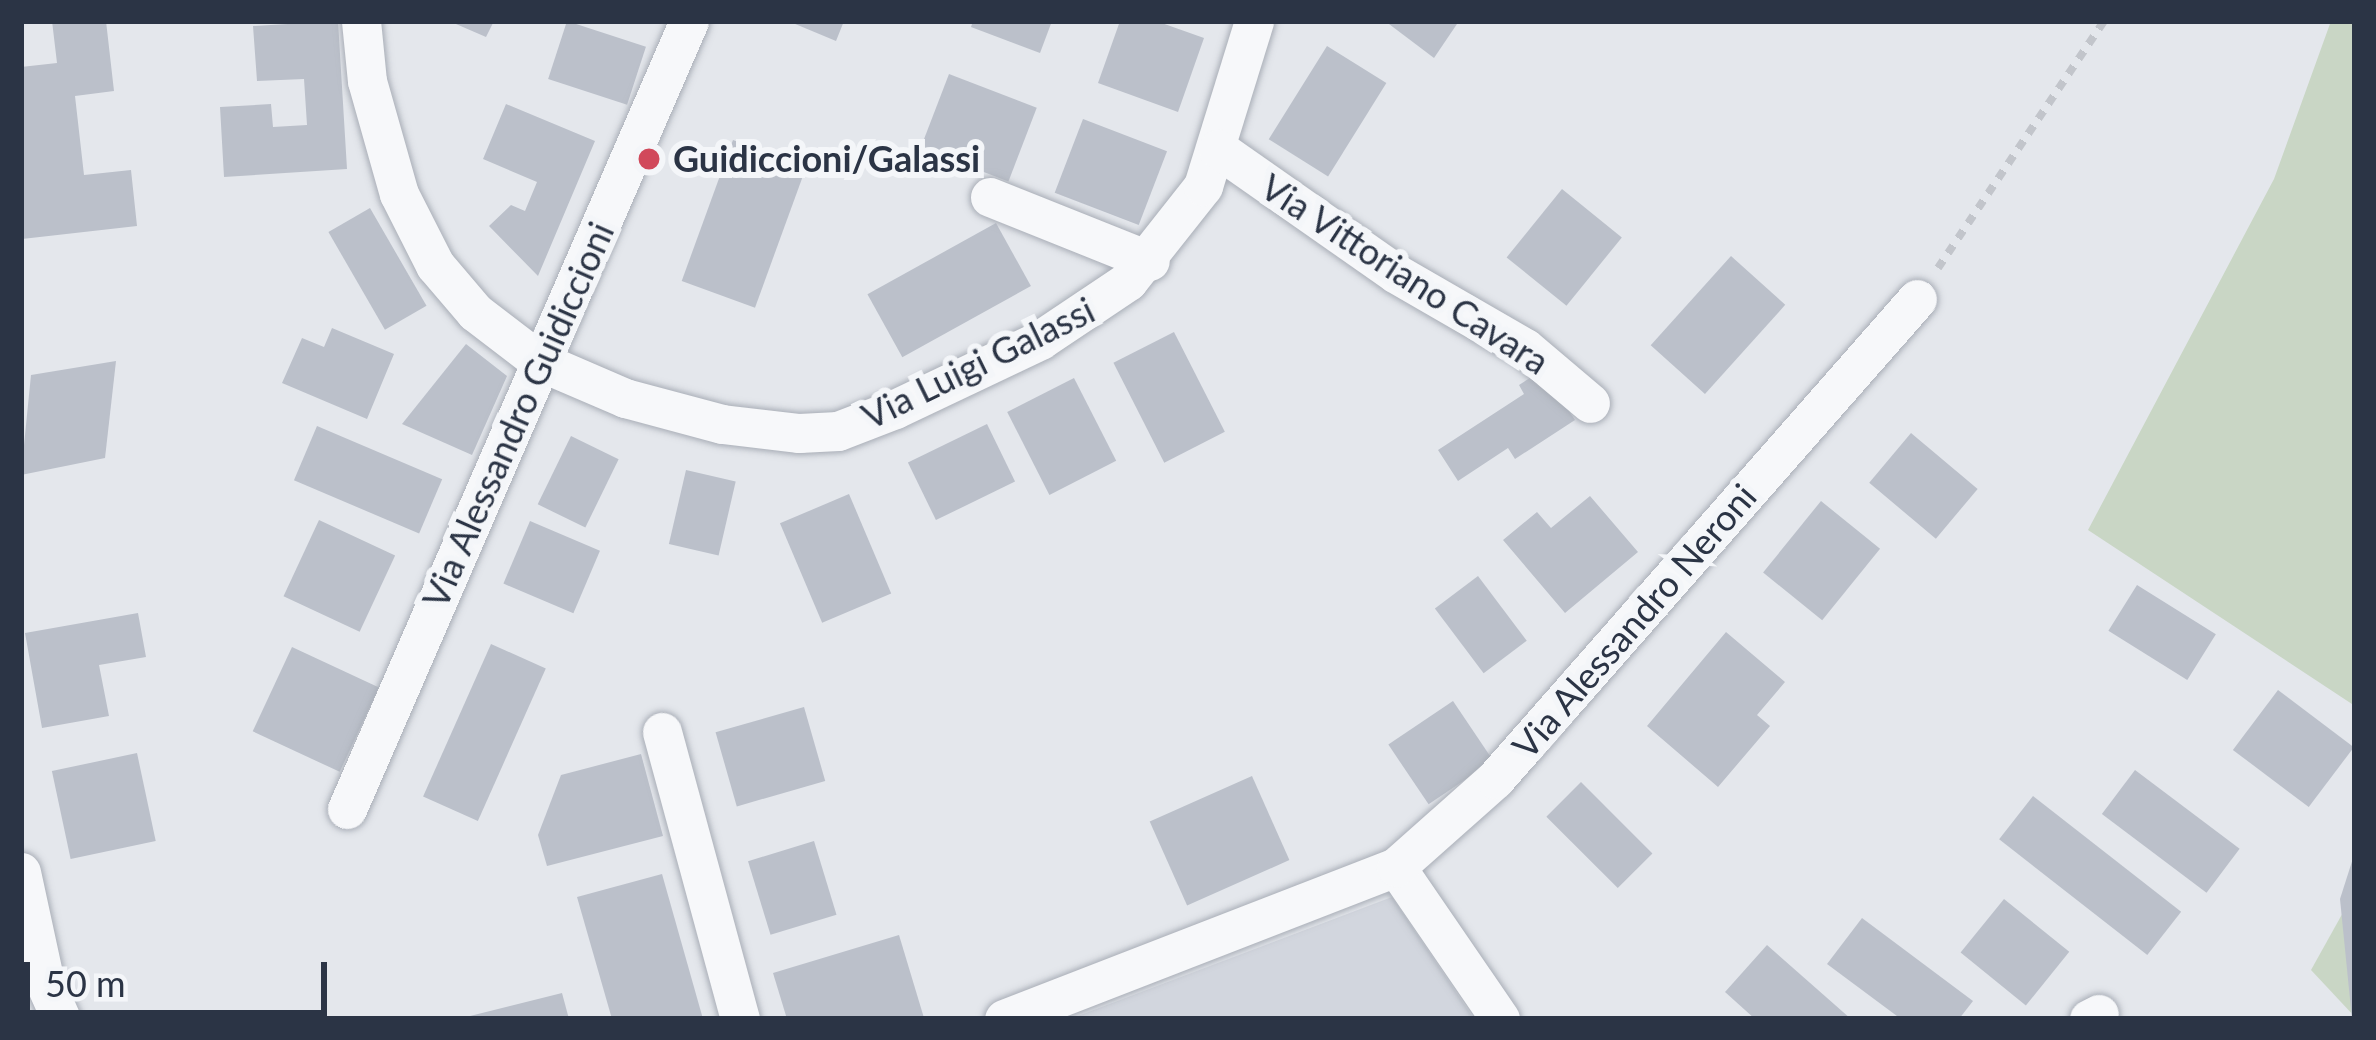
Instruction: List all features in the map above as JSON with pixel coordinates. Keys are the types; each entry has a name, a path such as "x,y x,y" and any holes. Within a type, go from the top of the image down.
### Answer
{"street":[{"name":"Via Luigi Galassi","path":"362,21 377,128 410,220 462,298 539,361 674,413 751,430 838,431 1040,340 1107,299 1150,261 1187,213 1218,149 1254,21"},
{"name":"Via Alessandro Guidiccioni","path":"347,809 689,21"},
{"name":"Via Vittoriano Cavara","path":"1218,149 1395,273 1525,348 1589,403"},
{"path":"990,197 1150,261"},
{"name":"Via Alessandro Neroni","path":"1004,1019 1396,867 1495,779 1917,299"},
{"path":"662,732 740,1019"},
{"path":"1396,867 1500,1019"},
{"path":"21,872 45,983 62,1019"}],"path":[{"path":"1917,299 2104,21"}],"shaded area":[{"path":"1392,897 1474,1019 1070,1019"}],"green space":[{"path":"2331,21 2355,21 2355,706 2088,530 2274,179"},
{"path":"2355,891 2355,1017 2311,970"}],"building":[{"path":"52,21 106,21 114,91 75,96 84,175 131,170 137,226 22,239 21,67 57,63"},
{"path":"338,21 347,169 224,177 220,107 271,104 273,127 307,125 304,79 257,81 253,26"},
{"path":"449,21 494,21 486,37"},
{"path":"567,21 646,47 627,105 548,79"},
{"path":"788,21 844,21 836,41"},
{"path":"973,21 1052,21 1040,53 971,27"},
{"path":"1120,21 1156,21 1204,38 1178,112 1098,83"},
{"path":"1385,21 1459,21 1434,58"},
{"path":"1327,46 1386,83 1328,176 1269,139"},
{"path":"949,74 1037,108 1008,181 921,148"},
{"path":"506,104 595,141 538,276 489,226 511,205 525,211 537,182 483,159"},
{"path":"1083,119 1167,151 1139,225 1055,193"},
{"path":"733,140 806,167 755,308 682,281"},
{"path":"1562,189 1622,237 1566,306 1507,257"},
{"path":"370,208 426,306 385,330 328,232"},
{"path":"996,223 1031,286 902,357 867,294"},
{"path":"1731,256 1785,305 1705,394 1651,345"},
{"path":"332,328 394,354 367,419 282,383 302,338 324,347"},
{"path":"1174,332 1225,432 1164,463 1113,363"},
{"path":"466,344 507,376 472,455 402,424"},
{"path":"116,361 105,458 21,475 31,375"},
{"path":"1542,370 1575,420 1515,459 1508,448 1458,481 1438,450 1524,394 1519,385"},
{"path":"1074,378 1116,461 1049,495 1007,412"},
{"path":"987,424 1015,482 936,520 908,463"},
{"path":"317,426 442,479 419,533 294,480"},
{"path":"1911,433 1978,489 1936,539 1869,483"},
{"path":"571,436 619,459 585,528 538,504"},
{"path":"686,470 736,481 719,556 669,544"},
{"path":"849,494 891,593 822,623 780,523"},
{"path":"1590,496 1638,552 1565,613 1503,540 1537,512 1551,528"},
{"path":"1821,501 1880,549 1822,620 1763,572"},
{"path":"319,520 395,555 360,632 284,596"},
{"path":"530,521 600,551 573,613 503,584"},
{"path":"1478,576 1527,641 1484,673 1435,608"},
{"path":"2137,585 2216,634 2187,680 2108,631"},
{"path":"138,613 146,657 99,665 109,716 42,728 25,633"},
{"path":"1726,632 1785,682 1757,715 1770,726 1718,787 1647,726"},
{"path":"491,644 546,668 478,821 423,797"},
{"path":"292,647 379,688 340,772 253,731"},
{"path":"2278,690 2354,747 2309,807 2233,750"},
{"path":"1453,701 1493,761 1429,804 1388,745"},
{"path":"804,707 825,781 737,806 716,732"},
{"path":"137,753 156,841 71,859 52,771"},
{"path":"641,754 663,836 547,866 538,835 561,775"},
{"path":"2135,770 2240,849 2207,893 2102,814"},
{"path":"1252,776 1289,860 1187,906 1150,822"},
{"path":"1581,782 1652,853 1618,888 1546,817"},
{"path":"2033,796 2181,912 2147,955 1999,839"},
{"path":"814,841 837,915 771,935 748,861"},
{"path":"2355,852 2355,1019 2352,1019 2340,899"},
{"path":"662,874 703,1019 612,1019 577,897"},
{"path":"2004,899 2069,952 2026,1005 1961,953"},
{"path":"1862,918 1973,1001 1959,1019 1901,1019 1827,964"},
{"path":"899,935 924,1018 787,1019 773,973"},
{"path":"1767,945 1851,1019 1755,1019 1725,992"},
{"path":"562,993 569,1019 466,1019 466,1017"}],"place":[{"name":"Guidiccioni/Galassi","path":"649,159"}]}
